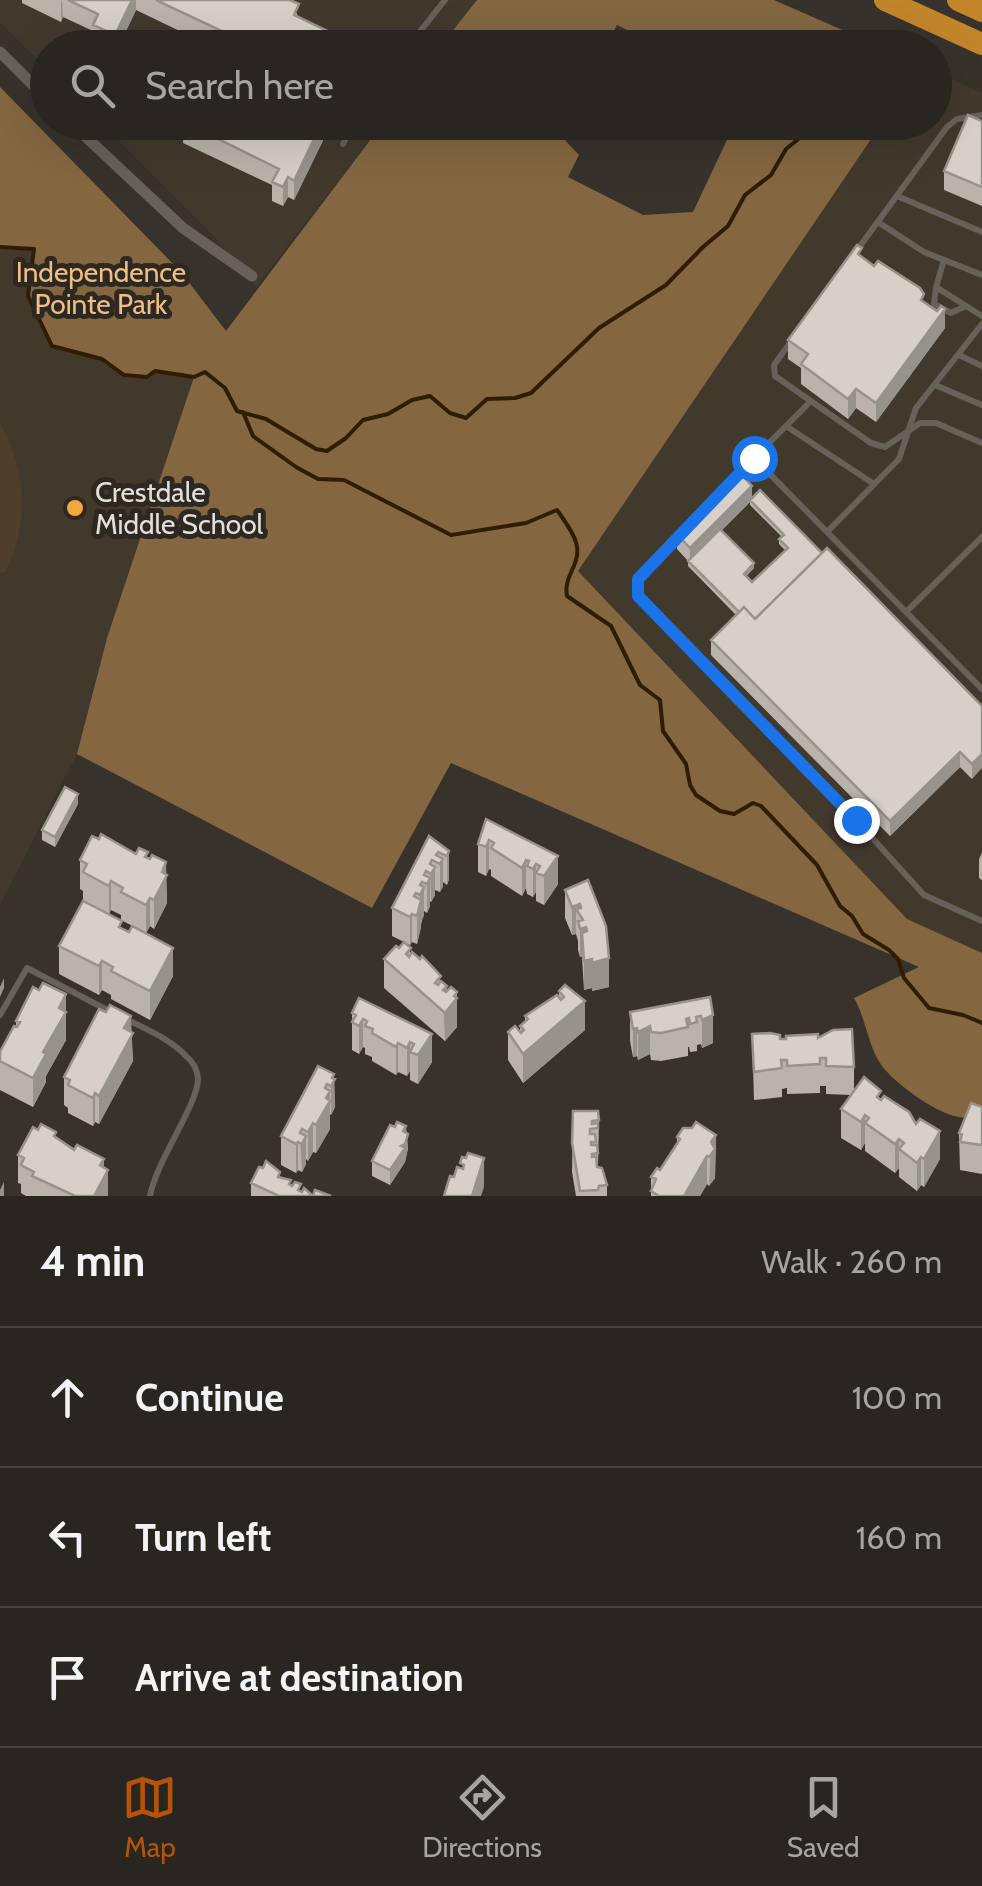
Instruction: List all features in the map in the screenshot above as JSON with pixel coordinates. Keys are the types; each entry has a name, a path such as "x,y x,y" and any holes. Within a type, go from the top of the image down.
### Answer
{"highway":[{"path":"885,0 951,30"},
{"path":"958,0 982,11"},
{"path":"952,30 982,44"}],"street":[{"path":"0,52 30,82"},
{"path":"89,140 183,228 252,276"}],"lane":[{"path":"422,30 446,0"},
{"path":"952,124 982,115"},
{"path":"342,144 344,140"},
{"path":"855,254 938,140"},
{"path":"897,196 982,232"},
{"path":"878,222 924,252 982,276"},
{"path":"944,260 934,304 951,314 966,306"},
{"path":"936,287 982,316"},
{"path":"827,532 899,459 916,408 982,324"},
{"path":"797,334 774,366 775,376 871,443 885,446 920,423 936,423 982,443"},
{"path":"959,356 982,366"},
{"path":"935,384 982,405"},
{"path":"728,485 811,402"},
{"path":"786,426 874,484"},
{"path":"754,458 982,689"},
{"path":"690,525 638,579 638,596 924,894 982,921"},
{"path":"906,612 982,537"},
{"path":"0,1015 27,968 180,1050 195,1068 196,1088 158,1167 150,1196"}],"shaded area":[{"path":"0,0 477,0 453,30 30,30 30,52 0,22"},
{"path":"952,79 982,93 982,953 907,919 578,571 870,140 952,140"},
{"path":"118,140 370,140 256,287 208,230"},
{"name":"Crestdale Middle School","path":"0,247 34,249 28,296 52,346 102,359 124,375 155,371 194,377 107,638 77,754 0,905"},
{"path":"0,423 16,460 22,497 19,534 6,571 0,573"}],"green space":[{"path":"477,0 774,0 842,30 627,30 617,25 614,30 453,30"},
{"name":"Independence Pointe Park","path":"0,87 30,118 30,140 52,140 181,272 226,331 370,140 565,140 579,155 568,177 643,215 693,212 727,140 870,140 578,571 907,919 982,953 982,1111 963,1117 938,1109 891,1076 874,1051 854,998 919,967 451,763 372,908 77,754 107,638 194,377 156,371 147,377 124,375 102,359 52,346 28,296 33,250 0,247"}],"building":[{"path":"68,0 132,0 117,30 93,25 98,14"},
{"path":"156,0 290,0 299,4 294,15 325,30 220,30"},
{"path":"968,115 982,121 982,187 944,171"},
{"path":"220,140 313,140 294,181 288,177 283,187 272,182 279,169"},
{"path":"857,245 862,248 858,254 874,266 878,261 920,288 924,294 921,300 937,311 941,306 945,309 876,403 856,389 848,399 801,364 808,354 788,340"},
{"path":"739,472 752,486 690,548 677,534"},
{"path":"760,490 822,553 755,619 744,607 739,612 688,561 720,529 754,563 744,574 752,582 788,548 779,539 784,535 750,500"},
{"path":"827,548 982,706 982,754 972,764 960,752 890,821 711,640 744,607 755,619"},
{"path":"65,787 78,794 55,837 42,830"},
{"path":"486,819 558,856 544,876 536,873 540,866 536,864 533,869 526,860 522,868 491,848 494,843 489,840 486,847 478,844"},
{"path":"101,834 136,854 139,848 148,852 145,857 150,859 152,855 166,862 162,872 167,875 154,900 150,898 146,905 121,892 123,888 111,881 109,886 83,872 87,864 80,860 92,836 99,839"},
{"path":"429,836 449,851 447,856 438,852 436,855 443,859 440,864 432,860 430,864 435,867 431,874 426,871 424,875 430,878 427,884 422,882 420,895 414,896 421,900 417,916 410,917 392,908"},
{"path":"588,880 606,926 609,958 592,963 592,959 584,961 582,933 587,931 586,927 580,929 578,921 583,920 576,909 581,908 580,904 572,907 565,890"},
{"path":"83,901 122,921 119,927 129,932 132,926 173,948 150,991 111,971 113,967 102,961 99,966 59,946"},
{"path":"404,942 411,948 406,954 409,957 412,952 420,959 422,956 441,976 435,983 441,981 447,986 443,990 446,992 451,987 457,992 445,1013 384,959"},
{"path":"43,983 66,994 59,1008 66,1012 33,1078 0,1061 0,1052 20,1022 16,1021 33,987 39,990"},
{"path":"565,985 585,1001 523,1054 508,1032 515,1026 521,1033 524,1030 520,1026 528,1019 525,1016 557,995 561,1000 564,997 559,991"},
{"path":"710,997 713,1015 702,1020 701,1016 696,1017 697,1022 690,1024 686,1019 688,1027 661,1033 651,1032 650,1026 638,1032 633,1029 630,1012"},
{"path":"359,998 432,1034 418,1055 410,1052 414,1044 410,1042 407,1048 398,1043 396,1047 372,1033 373,1029 365,1026 367,1021 363,1019 359,1026 352,1022"},
{"path":"110,1005 131,1016 124,1028 133,1033 99,1096 95,1093 93,1098 68,1085 70,1080 64,1077 99,1009 106,1012"},
{"path":"852,1029 854,1067 826,1066 826,1058 820,1058 820,1064 787,1066 787,1060 781,1060 782,1068 754,1072 752,1034 770,1033 786,1039 818,1034 818,1038 833,1030"},
{"path":"318,1066 334,1074 331,1086 327,1084 325,1088 330,1091 326,1098 330,1101 316,1125 313,1123 308,1132 302,1129 300,1133 306,1136 302,1144 296,1144 281,1136"},
{"path":"864,1077 881,1091 877,1097 881,1100 884,1096 909,1112 916,1124 920,1119 940,1131 924,1159 921,1157 917,1163 899,1149 904,1143 899,1139 895,1144 865,1123 869,1118 865,1115 861,1122 841,1109"},
{"path":"971,1103 982,1107 982,1145 960,1142 959,1133"},
{"path":"573,1111 598,1111 599,1120 592,1124 598,1123 598,1128 590,1129 596,1142 591,1145 597,1145 598,1153 592,1157 596,1156 607,1185 599,1186 598,1190 580,1191 572,1143"},
{"path":"397,1122 406,1126 403,1131 408,1134 401,1146 405,1148 390,1170 372,1161 390,1125 395,1127"},
{"path":"696,1122 716,1135 711,1142 715,1149 684,1196 659,1196 651,1191 656,1179 651,1177 657,1168 660,1170 683,1128 692,1128"},
{"path":"41,1124 74,1150 77,1145 104,1159 100,1165 108,1170 94,1196 75,1196 32,1176 34,1172 21,1165 24,1158 18,1155 33,1127 38,1130"},
{"path":"468,1153 484,1158 472,1196 444,1196 450,1176 454,1177 457,1167 463,1169 460,1163"},
{"path":"266,1161 280,1172 278,1177 291,1180 292,1186 295,1182 301,1184 298,1190 302,1192 304,1188 313,1196 279,1196 251,1183"}],"waterway":[{"path":"0,247 34,249 28,296 52,346 102,359 124,375 147,377 155,371 194,377 205,372 225,388 237,411 266,419 316,449 327,451 363,420 388,414 412,400 430,396 450,413 466,418 487,399 531,393 599,328 666,285 728,226 745,195 771,175 786,149 797,140"},
{"path":"243,412 253,436 296,467 318,479 344,480 451,535 526,523 557,510 577,547 567,596 611,626 640,685 660,700 663,731 686,764 696,795 720,811 734,814 753,803 761,806 817,865 840,906 863,934 898,959 904,978 929,1008 982,1023"}],"place":[{"name":"Crestdale Middle School","path":"75,508"}],"route":[{"path":"754,458 638,579 638,596 856,820"}]}
